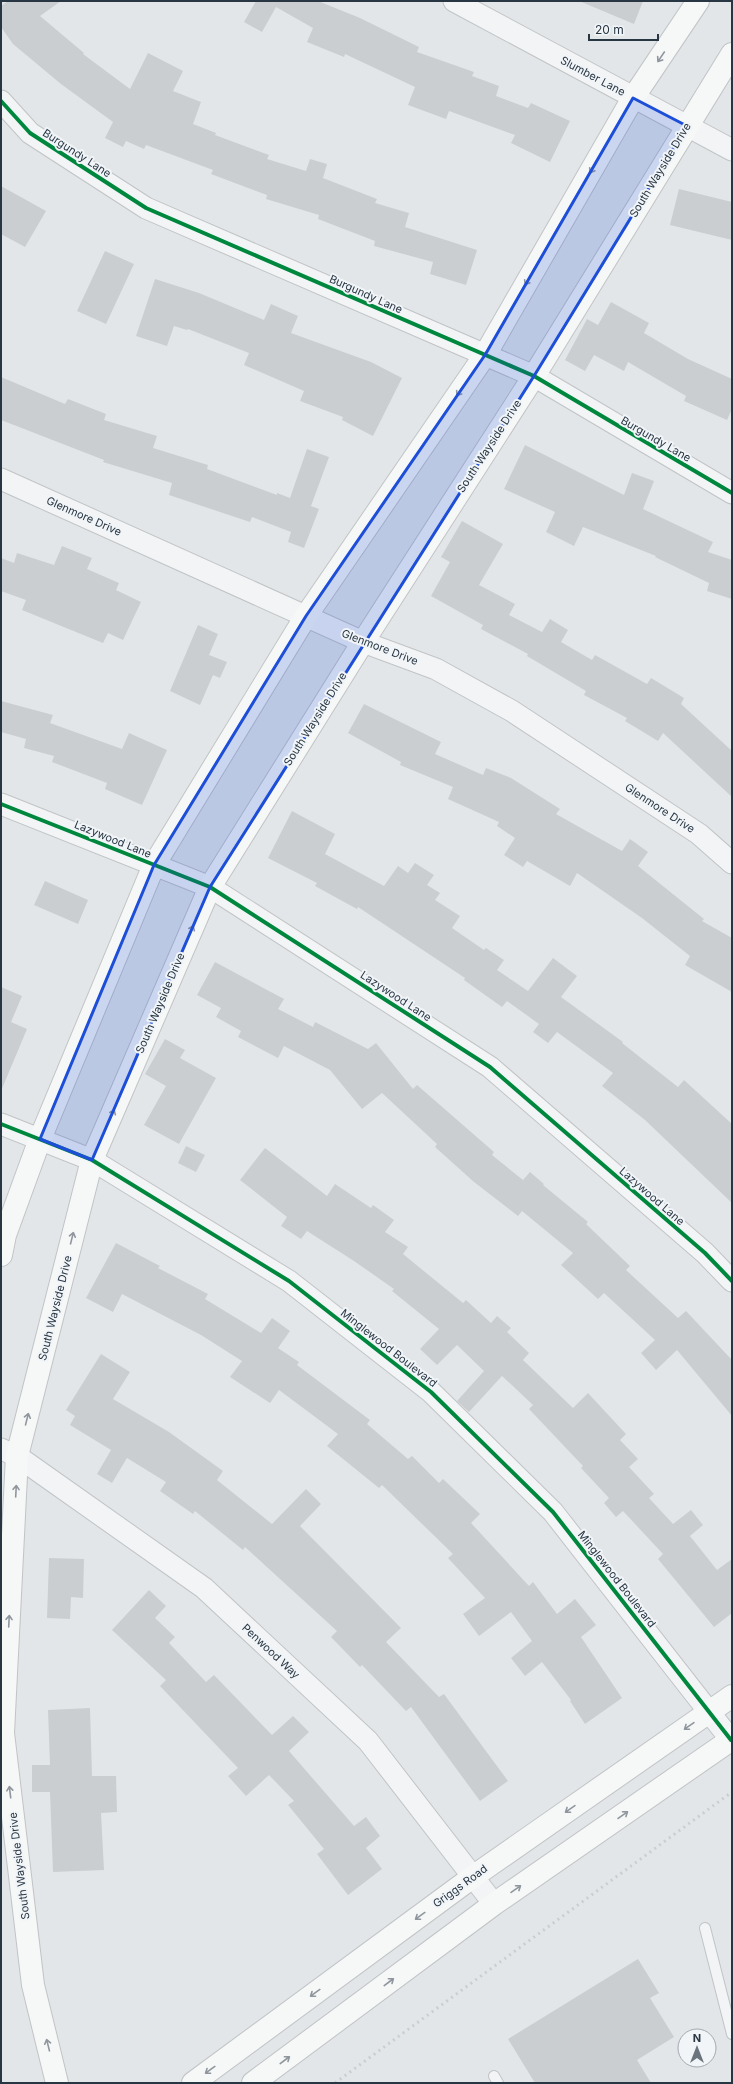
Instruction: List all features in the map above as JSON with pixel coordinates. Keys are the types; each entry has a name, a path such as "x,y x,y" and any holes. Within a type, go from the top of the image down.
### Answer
{"main road":[{"path":"1,1255 5,1235 40,1139 154,865 306,616 484,355 633,98 698,1"},
{"name":"South Wayside Drive","path":"57,2083 33,1985 2,1733 9,1453 92,1160 210,887 363,642 534,376 686,126 732,54"},
{"name":"Griggs Road","path":"194,2083 474,1876 732,1696"},
{"path":"254,2083 494,1904 731,1740"}],"street":[{"name":"Slumber Lane","path":"454,1 732,150"},
{"name":"Burgundy Lane","path":"1,101 30,134 146,208 534,376 732,493"},
{"name":"Glenmore Drive","path":"1,479 363,642 436,669 512,711 699,834 732,863"},
{"name":"Lazywood Lane","path":"1,804 210,887 490,1067 705,1253 732,1282"},
{"name":"Minglewood Boulevard","path":"1,1124 92,1160 289,1281 431,1392 553,1512 731,1740"},
{"name":"Penwood Way","path":"9,1453 204,1588 368,1741 474,1876 494,1904"}],"lane":[{"path":"705,1928 732,2034"}],"highlighted area":[{"path":"633,98 687,126 534,376 210,887 92,1160 40,1139 154,865 306,616 485,355"}],"building":[{"path":"8,1 61,1 40,16 84,53 83,54 130,89 148,53 183,71 173,91 201,102 193,124 216,133 215,135 269,155 267,159 306,171 310,159 327,164 323,178 377,199 375,203 409,213 405,227 477,250 466,285 430,274 433,262 374,246 375,241 318,219 319,215 266,199 267,195 211,174 213,170 146,145 144,149 126,141 123,147 105,138 113,122 61,84 13,44 1,27 1,6"},
{"path":"256,1 318,1 360,18 419,47 417,52 474,72 472,76 499,86 496,96 528,108 531,103 570,121 550,162 511,143 515,135 449,111 446,119 408,105 415,87 345,54 344,57 307,42 313,28 276,7 262,32 244,22"},
{"path":"579,1 643,1 634,24"},
{"path":"1,186 46,211 25,247 1,234"},
{"path":"679,189 732,202 732,240 670,225"},
{"path":"105,251 134,264 106,324 77,311"},
{"path":"155,279 199,293 264,320 271,304 298,316 291,333 371,362 402,378 373,436 342,420 343,417 300,401 304,391 244,365 249,353 188,329 174,326 167,346 136,336"},
{"path":"611,302 649,323 644,333 688,359 732,379 732,409 727,420 684,401 686,396 628,362 624,371 594,355 585,371 565,360 587,319 598,325"},
{"path":"1,377 65,404 68,399 106,414 104,420 157,436 153,448 208,465 207,469 277,495 277,493 290,498 307,449 329,457 311,506 319,509 304,548 288,542 291,532 252,517 250,522 169,495 172,483 103,462 104,460 1,420"},
{"path":"525,445 624,495 632,473 654,481 643,509 713,542 708,552 732,560 732,599 707,591 709,583 655,557 656,556 583,527 574,546 546,532 555,512 504,489"},
{"path":"462,521 503,544 479,585 515,604 509,615 542,632 550,619 568,630 561,642 592,660 595,655 647,684 651,678 684,698 681,704 732,751 732,797 663,733 658,741 625,721 627,718 584,695 586,691 527,656 528,654 481,629 483,625 431,596 450,562 441,557"},
{"path":"62,546 92,558 87,569 119,583 116,590 141,602 123,640 108,633 103,643 22,610 26,600 1,591 1,558 14,563 17,553 54,565"},
{"path":"198,625 218,634 209,655 227,662 220,678 213,675 200,705 170,691"},
{"path":"1,701 53,715 50,723 122,749 129,733 167,750 142,805 105,789 107,783 52,762 54,756 24,748 26,739 1,732"},
{"path":"364,704 441,742 435,754 483,775 486,768 511,778 560,809 556,814 622,851 630,839 648,852 638,866 704,919 702,921 732,938 732,992 685,965 690,956 642,918 577,873 570,886 527,861 523,867 504,855 515,838 497,826 499,822 448,799 453,787 400,765 401,762 348,733"},
{"path":"292,811 335,834 325,854 384,886 398,866 408,873 415,863 434,875 427,885 440,893 435,900 460,916 452,928 484,950 486,948 504,960 497,970 528,991 553,958 577,976 561,997 623,1042 622,1043 678,1087 684,1080 732,1124 732,1203 645,1120 602,1086 613,1073 557,1032 548,1043 533,1032 539,1024 507,1001 502,1007 464,980 465,978 358,907 357,909 315,886 317,883 268,858"},
{"path":"45,881 88,900 78,924 34,905"},
{"path":"215,962 284,999 278,1009 313,1027 315,1022 368,1049 376,1043 413,1089 417,1085 494,1152 492,1155 523,1180 530,1172 544,1184 543,1185 588,1222 586,1224 630,1266 626,1270 678,1318 686,1311 732,1360 732,1416 677,1350 656,1370 641,1353 655,1340 604,1293 598,1299 561,1265 573,1253 522,1211 518,1216 474,1182 435,1147 437,1144 382,1093 362,1109 330,1070 284,1046 278,1058 238,1037 241,1031 216,1017 221,1008 197,995"},
{"path":"1,987 22,996 11,1022 27,1029 1,1091"},
{"path":"165,1039 185,1050 180,1058 216,1078 179,1144 144,1125 166,1086 145,1074"},
{"path":"186,1146 205,1155 196,1172 178,1163"},
{"path":"265,1148 327,1196 335,1184 371,1208 373,1205 394,1220 385,1232 408,1247 403,1254 463,1303 466,1300 491,1323 497,1316 511,1328 507,1332 529,1353 523,1360 573,1408 588,1393 626,1434 620,1440 638,1459 629,1467 654,1494 649,1498 673,1524 691,1510 703,1525 690,1536 717,1570 732,1559 732,1613 714,1627 658,1559 663,1554 623,1511 616,1517 604,1503 609,1498 581,1468 583,1466 529,1409 533,1405 502,1376 469,1412 457,1401 484,1371 457,1345 437,1365 420,1349 439,1329 392,1291 394,1289 354,1261 307,1231 301,1239 281,1226 287,1217 240,1180"},
{"path":"116,1243 160,1266 158,1268 208,1294 205,1299 261,1333 272,1318 290,1331 278,1348 299,1362 297,1365 370,1420 367,1424 408,1459 412,1456 439,1483 443,1479 480,1514 471,1523 529,1586 533,1582 557,1614 575,1599 596,1625 581,1637 622,1698 585,1724 570,1701 571,1700 542,1662 525,1676 511,1658 532,1641 511,1612 479,1636 463,1614 485,1598 448,1558 453,1554 382,1485 379,1488 327,1446 338,1434 279,1390 270,1403 230,1377 242,1361 201,1335 122,1294 113,1312 86,1298"},
{"path":"101,1354 130,1372 113,1399 169,1432 223,1471 217,1480 272,1524 306,1489 321,1504 300,1526 401,1628 386,1642 439,1697 444,1694 508,1781 480,1801 411,1707 406,1711 362,1665 360,1667 331,1637 337,1631 245,1547 243,1550 195,1511 193,1514 160,1491 166,1482 127,1458 112,1483 97,1474 111,1450 70,1425 75,1416 66,1410"},
{"path":"49,1558 84,1559 83,1598 71,1597 70,1619 47,1618"},
{"path":"149,1590 166,1606 155,1618 175,1637 169,1643 206,1682 214,1675 272,1735 293,1716 309,1732 289,1751 354,1826 366,1817 380,1836 366,1848 382,1869 348,1895 317,1854 324,1849 288,1805 294,1801 269,1775 246,1796 228,1776 238,1768 160,1686 166,1680 112,1630"},
{"path":"90,1708 92,1776 116,1776 117,1812 101,1813 104,1870 53,1872 50,1792 32,1792 32,1765 50,1765 48,1710"},
{"path":"638,1959 659,1993 650,1998 674,2037 637,2060 651,2083 535,2083 508,2039"}],"railway":[{"path":"335,2083 732,1792"}],"cycle path":[{"path":"1,101 30,133 146,208 534,376 732,493"},
{"path":"1,804 210,887 490,1067 705,1253 732,1281"},
{"path":"1,1124 92,1160 289,1281 431,1392 553,1512 731,1740"}]}
